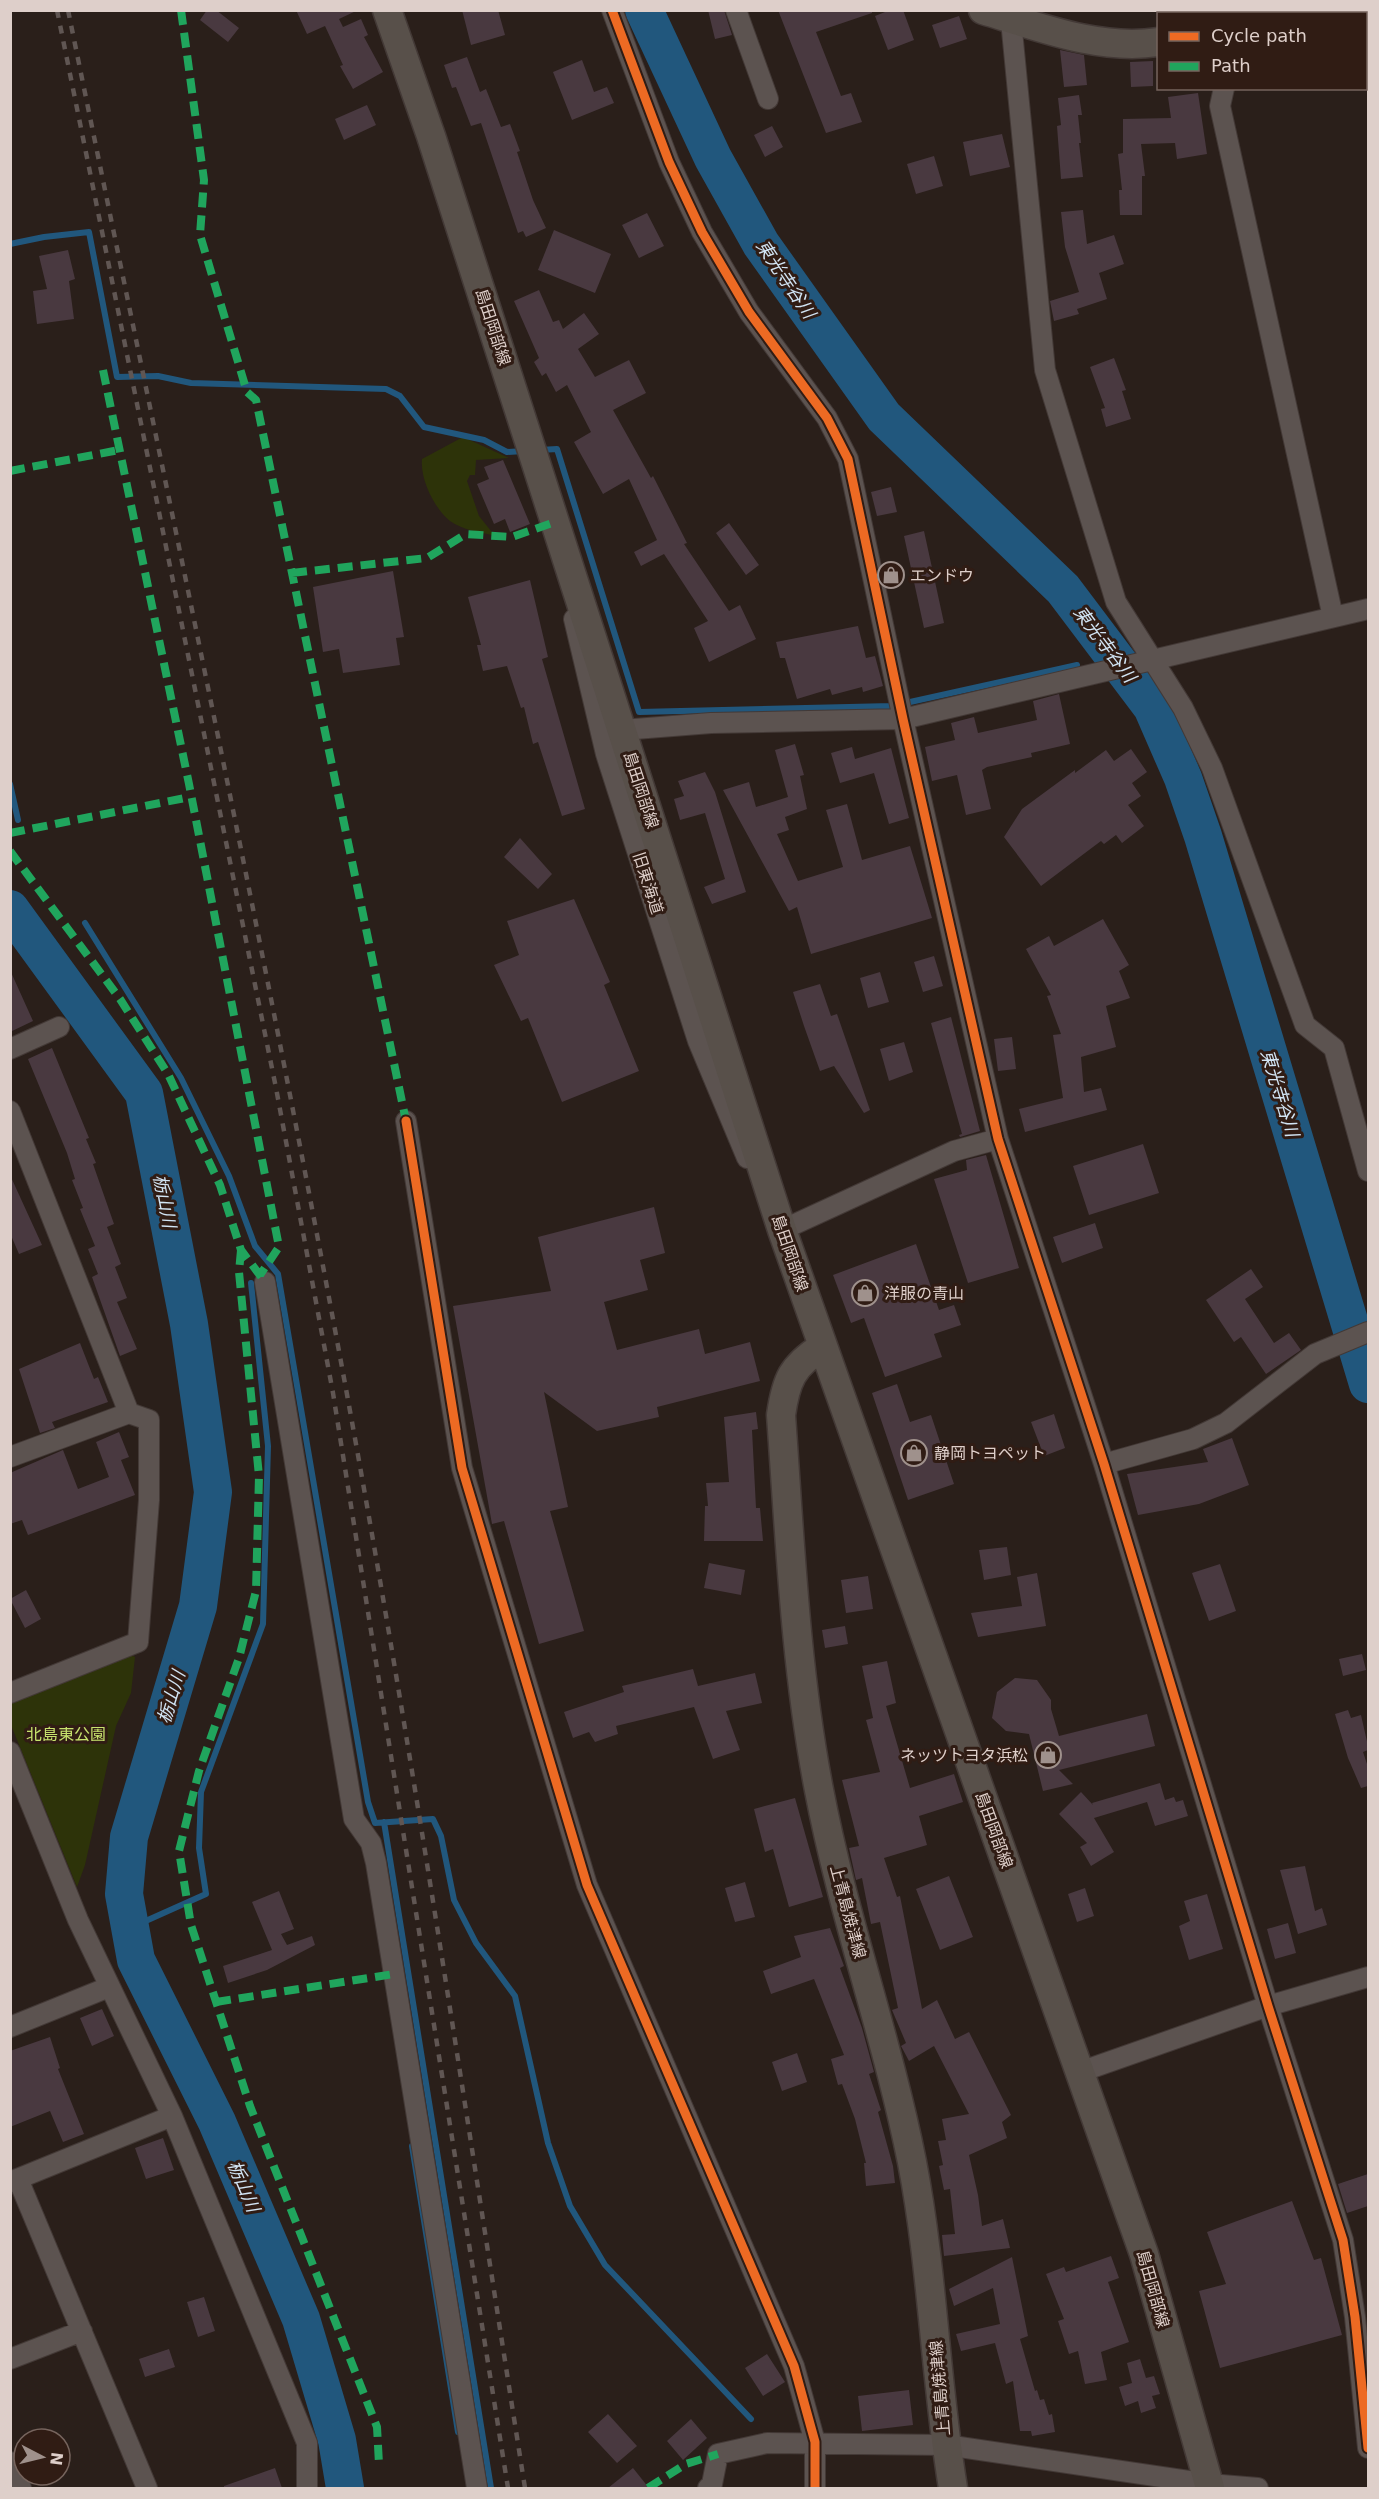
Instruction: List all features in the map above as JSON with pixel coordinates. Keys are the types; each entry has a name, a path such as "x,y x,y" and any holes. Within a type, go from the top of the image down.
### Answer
{"main road":[{"name":"島田岡部線","path":"387,10 435,147 782,1230 1144,2254 1210,2486"},
{"path":"983,10 1010,15 1105,43 1136,45 1157,42"},
{"name":"上青島焼津線","path":"822,1347 800,1361 784,1390 781,1414 794,1606 804,1708 835,1866 889,2066 912,2163 930,2280 946,2445 953,2488"}],"street":[{"path":"612,10 669,162 702,232 749,312 827,418 848,459 903,719 998,1139 1104,1464 1269,2006 1343,2240 1355,2316 1368,2448"},
{"path":"736,10 768,99"},
{"path":"1010,15 1045,370 1116,602 1148,661 1183,708 1212,768 1305,1025 1334,1047 1368,1171"},
{"path":"1224,90 1220,106 1332,617"},
{"name":"旧東海道","path":"555,522 579,645 606,754 698,1041 735,1131 782,1230"},
{"path":"622,730 711,723 903,719 1368,609"},
{"path":"10,1049 59,1027"},
{"path":"10,1111 129,1413"},
{"path":"406,1121 462,1468 586,1885 794,2366 815,2442 815,2488"},
{"path":"782,1230 954,1151 998,1139"},
{"path":"265,1282 354,1819 371,1843 376,1863 477,2488"},
{"path":"1104,1464 1194,1439 1226,1423 1315,1354 1368,1332"},
{"path":"10,1693 138,1642 148,1500 149,1420 129,1413 11,1457"},
{"path":"10,1752 78,1920 172,2116 307,2443 307,2488"},
{"path":"1080,2072 1269,2006 1368,1977"},
{"path":"10,2027 109,1987"},
{"path":"147,2488 82,2331 14,2180 172,2116"},
{"path":"10,2359 82,2331"},
{"path":"708,2488 712,2484 718,2454 767,2443 815,2442 946,2445 1210,2486 1258,2488"},
{"path":"10,2462 21,2488"}],"green space":[{"path":"463,437 509,458 476,460 475,475 470,475 467,481 479,516 495,536 466,529 450,521 429,493 423,475 422,459"},
{"name":"北島東公園","path":"128,1654 135,1657 131,1693 116,1726 85,1865 77,1887 11,1725 10,1702"}],"building":[{"path":"207,10 216,10 239,28 228,42 200,20"},
{"path":"296,10 358,10 339,19 343,27 361,19 368,35 364,37 383,72 353,89 340,66 343,65 325,26 307,34"},
{"path":"462,10 498,10 505,35 471,45"},
{"path":"708,10 724,10 732,35 715,39"},
{"path":"778,10 872,10 872,13 816,32 841,96 851,93 862,122 826,133"},
{"path":"890,10 903,10 914,40 888,50 875,16"},
{"path":"959,16 967,39 940,48 932,25"},
{"path":"1060,50 1084,55 1087,85 1064,87"},
{"path":"467,57 480,92 486,89 501,127 510,124 533,200 546,228 526,237 523,231 518,233 481,123 471,126 456,87 452,88 444,65"},
{"path":"582,60 594,92 607,87 614,103 572,120 553,72"},
{"path":"1153,61 1153,86 1131,87 1130,62"},
{"path":"1198,93 1207,154 1177,159 1175,143 1141,144 1145,176 1142,176 1142,215 1120,215 1119,190 1122,190 1118,154 1123,153 1123,119 1171,118 1168,97"},
{"path":"1079,95 1082,115 1078,115 1081,143 1079,143 1083,177 1061,179 1057,126 1061,125 1058,98"},
{"path":"367,105 376,125 344,140 335,119"},
{"path":"772,126 783,147 765,157 754,135"},
{"path":"1002,134 1010,167 970,176 963,142"},
{"path":"934,156 943,186 916,194 907,164"},
{"path":"1083,210 1087,244 1114,235 1124,264 1099,273 1107,299 1077,309 1079,314 1054,321 1050,301 1079,292 1065,247 1061,212"},
{"path":"647,213 664,246 639,258 622,225"},
{"path":"554,230 611,254 595,293 538,270"},
{"path":"68,250 75,279 69,281 74,319 37,324 33,291 47,289 39,256"},
{"path":"539,290 553,322 559,320 563,329 584,313 599,334 578,349 595,377 629,360 646,393 613,410 651,478 653,476 687,543 684,544 729,611 740,605 756,639 709,662 694,628 708,621 664,554 641,566 634,552 657,540 629,479 603,494 574,442 591,432 567,385 556,392 546,373 542,376 534,362 539,358 514,301"},
{"path":"1114,358 1126,390 1122,391 1131,419 1106,427 1101,409 1105,408 1090,367"},
{"path":"503,460 530,524 510,532 505,519 494,524 477,484 489,479 484,467"},
{"path":"891,487 897,512 877,516 871,492"},
{"path":"729,523 759,565 746,575 716,533"},
{"path":"924,531 944,623 924,628 904,536"},
{"path":"393,571 404,637 396,638 400,665 343,673 339,649 323,652 313,587"},
{"path":"530,580 548,657 542,659 585,809 562,816 538,742 533,744 524,707 521,708 507,666 483,671 477,645 481,645 468,597"},
{"path":"858,626 866,658 875,656 883,686 863,692 862,687 832,695 830,689 797,699 785,658 780,658 776,642"},
{"path":"1059,694 1070,744 1031,753 1032,757 982,770 991,809 966,815 957,775 932,781 925,747 955,740 951,723 974,717 978,733 1037,720 1033,701"},
{"path":"795,744 804,775 800,776 807,809 785,817 789,830 777,834 798,881 843,867 826,810 847,804 862,860 910,846 932,918 811,954 797,907 789,911 723,790 749,782 756,807 788,797 775,750"},
{"path":"852,747 855,759 891,748 909,818 889,824 874,773 840,783 831,753"},
{"path":"1131,749 1147,772 1132,783 1141,796 1128,805 1144,826 1122,843 1116,835 1104,844 1101,841 1041,886 1004,837 1022,809 1106,750 1114,761"},
{"path":"705,772 715,792 746,892 712,904 704,887 725,879 705,813 680,820 674,799 684,796 678,781"},
{"path":"520,838 552,874 538,889 504,857"},
{"path":"574,899 610,982 604,985 639,1071 562,1102 528,1018 521,1021 494,965 519,955 507,921"},
{"path":"1103,919 1129,965 1119,971 1130,998 1106,1006 1116,1047 1081,1057 1084,1092 1101,1088 1107,1110 1025,1132 1019,1109 1063,1098 1053,1035 1061,1034 1047,996 1051,995 1026,949 1049,936 1054,946"},
{"path":"934,956 943,986 923,992 914,962"},
{"path":"10,970 33,1021 10,1032"},
{"path":"880,972 889,1002 868,1008 860,978"},
{"path":"820,984 831,1016 837,1014 870,1110 864,1113 834,1066 820,1071 804,1026 793,992"},
{"path":"951,1017 980,1131 960,1137 959,1135 962,1134 931,1023"},
{"path":"1012,1037 1016,1069 998,1071 994,1039"},
{"path":"904,1042 913,1072 889,1081 880,1049"},
{"path":"52,1048 89,1138 86,1139 96,1163 93,1164 114,1224 107,1227 121,1264 115,1267 127,1298 117,1302 137,1349 120,1356 92,1277 98,1274 88,1249 95,1246 80,1209 83,1208 72,1180 75,1179 67,1153 28,1059"},
{"path":"1143,1144 1159,1193 1089,1215 1073,1166"},
{"path":"986,1155 1019,1268 968,1283 934,1179 967,1170 966,1160"},
{"path":"10,1175 42,1245 19,1254 10,1233"},
{"path":"654,1207 665,1253 640,1260 648,1290 604,1302 617,1350 699,1329 705,1354 750,1342 760,1381 657,1407 659,1417 597,1431 544,1392 568,1507 550,1511 584,1631 539,1644 504,1521 492,1524 453,1306 551,1291 538,1237"},
{"path":"1095,1223 1103,1248 1062,1263 1053,1237"},
{"path":"916,1244 939,1310 954,1305 961,1325 934,1334 942,1357 885,1377 864,1318 851,1323 833,1275"},
{"path":"1251,1269 1263,1287 1245,1299 1274,1343 1289,1333 1301,1350 1266,1374 1241,1337 1234,1342 1206,1300"},
{"path":"80,1343 94,1379 98,1377 108,1402 52,1422 55,1428 40,1433 19,1369"},
{"path":"897,1384 910,1422 931,1415 954,1484 908,1500 872,1393"},
{"path":"756,1412 758,1429 752,1430 756,1508 760,1508 763,1541 704,1541 705,1506 708,1506 706,1483 729,1482 724,1417"},
{"path":"1054,1414 1065,1448 1044,1456 1031,1422"},
{"path":"119,1432 129,1457 121,1460 135,1495 28,1535 22,1520 10,1524 10,1473 63,1450 78,1489 109,1477 96,1442"},
{"path":"1232,1438 1249,1485 1199,1504 1138,1515 1127,1474 1208,1462 1203,1449"},
{"path":"1007,1547 1011,1575 984,1580 979,1550"},
{"path":"709,1563 745,1570 741,1595 704,1588"},
{"path":"1220,1564 1236,1611 1209,1621 1192,1573"},
{"path":"1037,1573 1046,1626 978,1637 971,1613 1022,1606 1017,1577"},
{"path":"868,1576 873,1609 846,1613 841,1580"},
{"path":"26,1590 41,1619 25,1628 10,1599"},
{"path":"845,1626 848,1644 825,1648 822,1630"},
{"path":"1362,1654 1366,1670 1343,1676 1339,1659"},
{"path":"887,1661 896,1703 886,1706 910,1788 954,1774 963,1802 919,1816 927,1845 884,1858 897,1897 900,1896 922,2009 937,2000 955,2039 969,2032 1011,2115 1002,2122 1007,2138 969,2155 982,2226 1003,2219 1010,2248 944,2256 942,2235 955,2234 950,2189 944,2190 939,2166 943,2165 938,2141 946,2140 942,2119 969,2114 934,2046 909,2061 901,2046 906,2043 892,2010 898,2008 880,1922 871,1924 862,1878 856,1880 849,1848 859,1846 842,1780 880,1772 866,1720 873,1718 862,1666"},
{"path":"693,1669 698,1686 755,1673 762,1703 726,1711 740,1750 713,1759 694,1707 616,1726 618,1734 595,1742 589,1732 573,1738 564,1712 624,1692 622,1686"},
{"path":"1015,1678 1037,1680 1051,1700 1051,1709 1059,1736 1147,1714 1155,1746 1059,1770 1073,1784 1043,1791 1029,1734 1006,1731 992,1718 997,1692"},
{"path":"1348,1710 1351,1718 1361,1715 1368,1746 1368,1750 1363,1752 1368,1767 1368,1786 1361,1788 1348,1758 1335,1714"},
{"path":"1160,1783 1165,1800 1174,1797 1176,1802 1183,1800 1188,1816 1155,1826 1147,1802 1094,1818 1114,1852 1091,1866 1080,1847 1087,1843 1059,1814 1081,1792 1093,1805 1092,1803"},
{"path":"795,1798 823,1897 789,1907 773,1849 765,1852 754,1809"},
{"path":"1305,1866 1315,1911 1322,1908 1327,1925 1298,1934 1280,1870"},
{"path":"949,1876 973,1937 940,1950 916,1889"},
{"path":"745,1882 755,1917 735,1922 725,1888"},
{"path":"1085,1888 1094,1916 1077,1922 1068,1894"},
{"path":"279,1891 294,1929 281,1934 287,1945 312,1936 315,1945 267,1970 228,1983 223,1966 272,1950 252,1902"},
{"path":"1207,1894 1223,1949 1189,1960 1179,1926 1190,1921 1184,1901"},
{"path":"1288,1923 1296,1953 1275,1959 1267,1929"},
{"path":"830,1928 844,1966 840,1968 862,2028 874,2072 869,2074 881,2110 878,2112 893,2166 895,2183 866,2186 864,2163 866,2163 855,2119 842,2084 838,2085 831,2059 844,2055 814,1979 771,1994 763,1971 801,1957 794,1936"},
{"path":"102,2009 114,2036 92,2046 80,2018"},
{"path":"50,2037 60,2068 58,2069 84,2134 63,2142 50,2111 10,2127 10,2051"},
{"path":"797,2053 807,2082 782,2091 772,2062"},
{"path":"163,2138 174,2170 146,2179 135,2148"},
{"path":"1368,2174 1368,2206 1347,2213 1338,2184"},
{"path":"1292,2201 1314,2260 1321,2258 1342,2335 1220,2368 1199,2291 1226,2284 1207,2232"},
{"path":"1111,2256 1119,2278 1108,2282 1129,2342 1101,2352 1107,2380 1085,2384 1078,2351 1069,2354 1058,2321 1064,2319 1046,2274 1064,2267 1066,2272"},
{"path":"1012,2257 1028,2336 1020,2339 1035,2391 1037,2390 1040,2400 1044,2399 1049,2415 1052,2414 1055,2432 1032,2436 1031,2431 1020,2431 1013,2381 1006,2384 995,2343 961,2351 956,2334 1000,2324 993,2288 954,2306 949,2289"},
{"path":"204,2297 215,2331 198,2337 187,2302"},
{"path":"169,2349 175,2367 145,2377 139,2359"},
{"path":"767,2354 785,2382 763,2396 745,2368"},
{"path":"1140,2359 1146,2378 1154,2376 1160,2394 1152,2396 1156,2408 1141,2413 1138,2401 1125,2406 1119,2387 1132,2383 1127,2363"},
{"path":"909,2390 913,2425 862,2431 858,2396"},
{"path":"608,2414 637,2446 617,2463 588,2432"},
{"path":"691,2419 707,2438 683,2460 667,2441"},
{"path":"275,2468 282,2488 224,2488 224,2486"},
{"path":"633,2468 649,2488 608,2488"}],"waterway":[{"name":"東光寺谷川","path":"644,10 713,158 761,244 884,417 1063,589 1152,707 1183,778 1203,836 1368,1384"},
{"path":"10,244 44,237 89,232 117,377 158,376 191,383 386,389 400,396 424,427 484,440 507,452 524,451"},
{"path":"540,450 557,449 639,712 892,706 1077,665"},
{"path":"10,784 18,820"},
{"name":"栃山川","path":"10,909 144,1093 189,1324 213,1492 198,1606 129,1837 124,1894 136,1960 217,2122 301,2319 337,2440 345,2488"},
{"path":"85,923 181,1078 229,1176 255,1246 278,1274 368,1802 375,1823 433,1819 441,1836 454,1900 476,1943 515,1996 548,2143 570,2206 605,2265 751,2419"},
{"path":"130,1928 206,1894 199,1848 201,1792 263,1624 268,1446 251,1283"},
{"path":"384,1822 491,2488"},
{"path":"412,2146 458,2432"}],"railway":[{"path":"57,10 276,1088 333,1393 508,2488"},
{"path":"68,10 245,871 346,1389 417,1801 525,2488"}],"marked path":[{"path":"181,10 204,180 200,235 247,392 256,400 406,1121"},
{"path":"103,370 189,784 279,1247 260,1275"},
{"path":"10,471 119,450"},
{"path":"292,573 427,558 466,534 512,537 555,522"},
{"path":"10,833 190,797"},
{"path":"10,851 120,999 168,1074 220,1185 241,1250 265,1282"},
{"path":"241,1250 239,1272 259,1476 256,1591 239,1658 199,1771 179,1851 191,1925 250,2106 377,2427 379,2464"},
{"path":"216,2002 394,1974"},
{"path":"648,2488 686,2464 718,2454"}],"cycle path":[{"path":"612,10 669,162 702,232 749,312 827,418 848,459 903,719 998,1139 1104,1464 1268,2006 1343,2240 1355,2317 1368,2448"},
{"path":"406,1121 462,1468 587,1885 794,2366 815,2442 815,2488"}],"place":[{"name":"エンドウ","path":"891,575"},
{"name":"洋服の青山","path":"865,1293"},
{"name":"静岡トヨペット","path":"914,1453"},
{"name":"ネッツトヨタ浜松","path":"1048,1755"}]}
